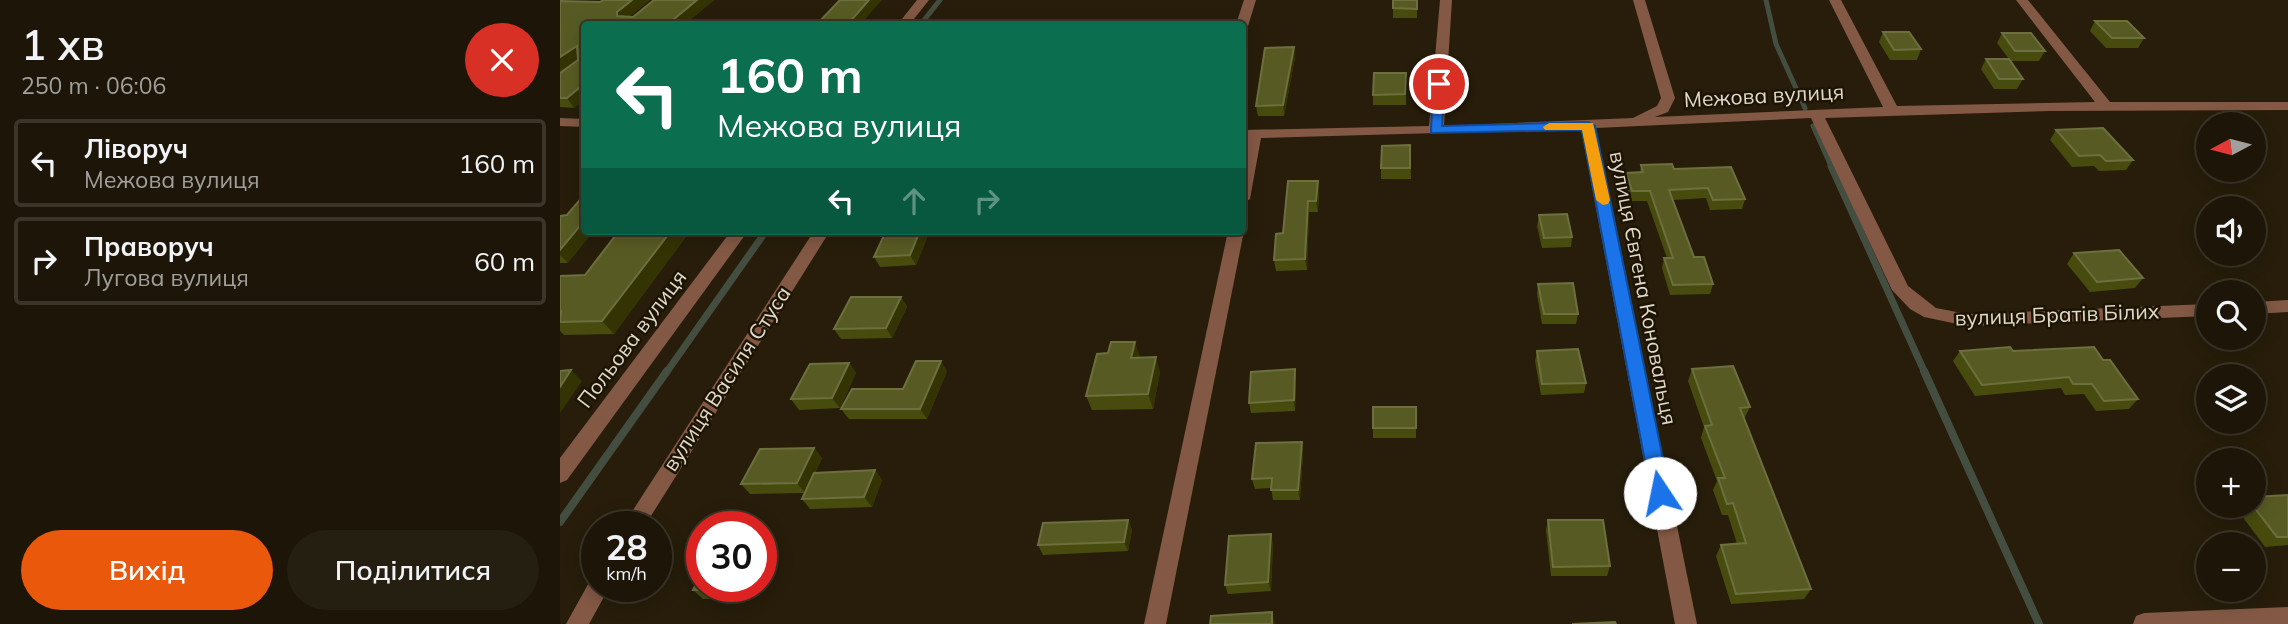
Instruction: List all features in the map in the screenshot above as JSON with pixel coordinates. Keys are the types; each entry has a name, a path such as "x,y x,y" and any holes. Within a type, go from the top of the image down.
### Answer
{"street":[{"path":"906,21 923,0"},
{"path":"1244,21 1250,0"},
{"path":"1436,130 1446,0"},
{"path":"1618,124 1646,117 1668,104 1639,0"},
{"path":"1835,0 1893,112"},
{"path":"2022,0 2105,105"},
{"name":"Межова вулиця","path":"1249,134 1588,126 1816,114 2105,105 2288,106"},
{"name":"вулиця Братів Білих","path":"1816,114 1901,290 1917,307 1939,318 1967,320 2196,310"},
{"path":"560,122 581,123"},
{"name":"вулиця Євгена Коновальця","path":"1588,126 1686,624"},
{"path":"1246,162 1249,134"},
{"name":"Польова вулиця","path":"560,474 737,235"},
{"name":"вулиця Василя Стуса","path":"642,511 819,235"},
{"path":"1155,624 1235,235"},
{"path":"2266,307 2288,306"},
{"path":"577,624 589,602"},
{"path":"2144,624 2288,618"}],"building":[{"path":"632,0 617,12 617,16 633,17 654,0 697,0 672,21 581,21 581,86 567,98 560,98 560,73 578,60 577,46 560,57 560,1"},
{"path":"840,0 869,0 851,21 820,21"},
{"path":"1393,0 1417,0 1417,9 1393,8"},
{"path":"2095,21 2127,21 2144,38 2112,38"},
{"path":"1883,32 1909,32 1921,49 1894,50"},
{"path":"2002,33 2031,33 2045,51 2015,51"},
{"path":"1294,47 1283,105 1256,106 1265,48"},
{"path":"1986,59 2009,59 2023,79 1999,79"},
{"path":"1374,73 1406,73 1405,94 1373,95"},
{"path":"2103,128 2133,160 2106,161 2100,155 2079,156 2056,130"},
{"path":"1410,145 1410,168 1381,168 1382,146"},
{"path":"1672,164 1674,169 1731,167 1745,199 1713,200 1708,188 1669,190 1694,257 1704,257 1713,284 1673,285 1664,258 1673,258 1650,191 1632,191 1626,173 1643,172 1641,165"},
{"path":"1288,181 1318,181 1316,201 1308,201 1305,259 1274,260 1276,234 1283,233"},
{"path":"581,199 581,225 560,250 560,216 567,215"},
{"path":"1567,214 1572,237 1544,238 1539,215"},
{"path":"616,235 668,235 602,321 560,322 560,276 585,275"},
{"path":"884,235 918,235 910,255 874,257"},
{"path":"2119,250 2143,278 2097,282 2074,253"},
{"path":"1573,283 1578,314 1544,314 1538,284"},
{"path":"851,297 901,297 886,328 834,329"},
{"path":"1111,342 1135,342 1131,358 1156,357 1148,394 1086,396 1097,354 1108,353"},
{"path":"2010,347 2013,351 2094,347 2103,360 2110,360 2138,399 2104,401 2092,384 2073,384 2069,377 1982,385 1960,351"},
{"path":"1578,349 1586,383 1542,384 1537,351"},
{"path":"916,361 941,361 920,409 841,409 852,389 903,389"},
{"path":"849,363 832,398 791,399 810,364"},
{"path":"1733,366 1750,407 1740,408 1811,589 1736,594 1721,545 1746,543 1733,503 1727,504 1718,478 1725,478 1705,426 1712,425 1692,369"},
{"path":"1295,369 1294,400 1249,403 1251,372"},
{"path":"571,370 560,387 560,371"},
{"path":"1373,407 1416,407 1416,428 1373,428"},
{"path":"1302,442 1298,490 1271,490 1272,478 1252,479 1256,443"},
{"path":"814,448 797,483 741,484 760,449"},
{"path":"875,470 864,497 802,499 814,473"},
{"path":"2288,495 2288,537 2277,537 2262,518 2266,518 2266,496"},
{"path":"1128,520 1124,542 1038,545 1043,523"},
{"path":"1548,520 1603,520 1610,566 1553,567"},
{"path":"1271,534 1268,582 1225,585 1229,536"},
{"path":"1272,612 1272,624 1210,624 1211,616"},
{"path":"1615,622 1616,624 1572,624"}],"waterway":[{"path":"923,21 940,0"},
{"path":"1766,0 1776,44 1805,108"},
{"path":"1813,126 1832,168"},
{"path":"1831,166 1925,373"},
{"path":"666,373 763,235"},
{"path":"560,522 667,371"},
{"path":"1924,371 2039,624"}],"slow traffic":[{"path":"1549,127 1588,126 1603,200"}],"route":[{"path":"1439,84 1436,130 1588,126 1660,493"}]}
